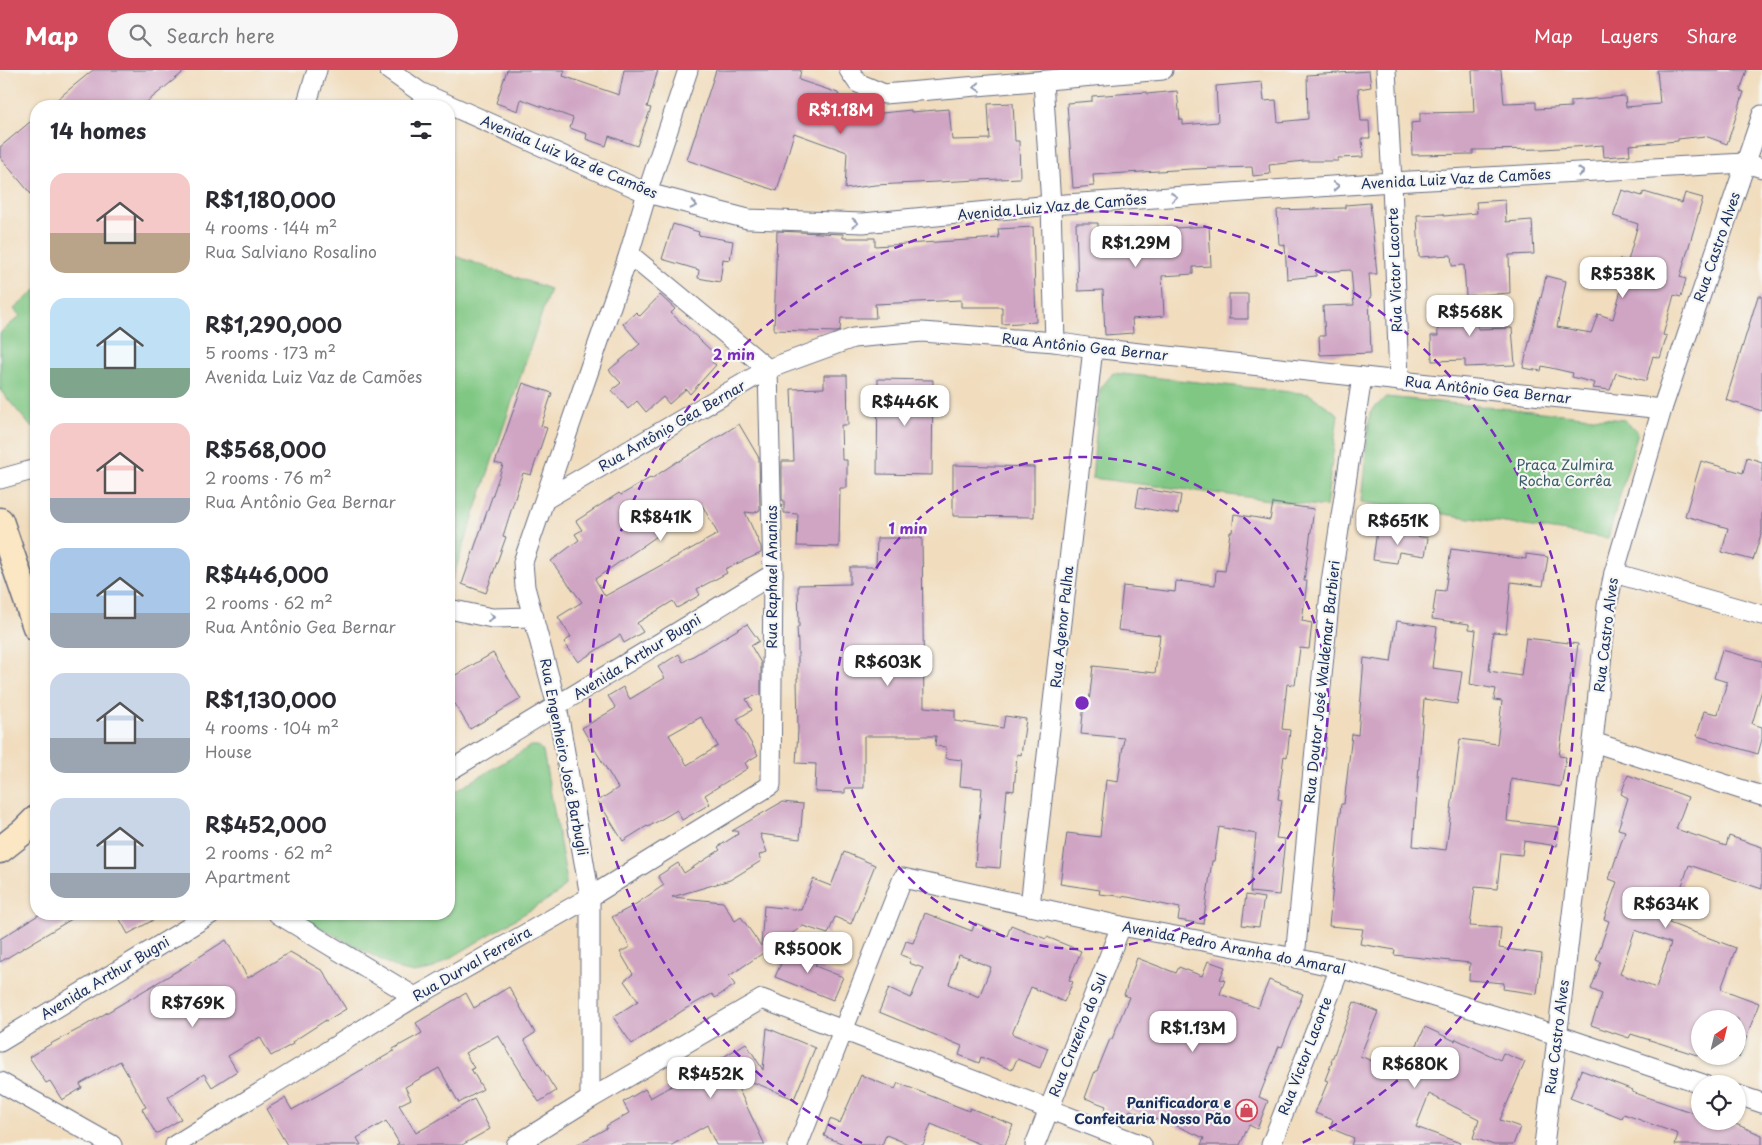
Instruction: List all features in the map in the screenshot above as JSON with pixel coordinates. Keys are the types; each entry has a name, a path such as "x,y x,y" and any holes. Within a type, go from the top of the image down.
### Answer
{"main road":[{"path":"0,521 30,609"},
{"path":"0,850 30,824"}],"street":[{"path":"308,100 317,70"},
{"name":"Avenida Luiz Vaz de Camões","path":"389,70 420,92 438,100"},
{"name":"Rua Engenheiro José Barbugli","path":"590,1099 590,897 557,706 525,587 523,562 629,254 688,70"},
{"path":"849,70 858,83 884,94 1043,82 1163,70"},
{"name":"Rua Victor Lacorte","path":"1386,70 1399,381"},
{"path":"1043,82 1051,205 1055,342"},
{"name":"Avenida Luiz Vaz de Camões","path":"455,108 647,193 748,219 863,224 1051,205 1392,182 1754,165"},
{"name":"Rua Castro Alves","path":"1544,1145 1593,742 1607,606 1614,573 1662,409 1754,165 1762,115"},
{"path":"629,254 768,369"},
{"name":"Rua Antônio Gea Bernar","path":"546,499 768,369 853,338 912,332 1055,342 1094,348 1662,409"},
{"name":"Rua Agenor Palha","path":"1030,906 1094,348"},
{"name":"Rua Raphael Ananias","path":"768,369 773,574 771,785"},
{"name":"Rua Doutor José Waldemar Barbieri","path":"1295,958 1332,582 1362,377"},
{"path":"0,479 30,471"},
{"path":"1614,573 1762,614"},
{"name":"Avenida Arthur Bugni","path":"455,767 773,574"},
{"path":"455,610 492,618 534,617"},
{"path":"1593,742 1762,796"},
{"name":"Rua Durval Ferreira","path":"175,1145 415,997 590,897 771,785"},
{"name":"Avenida Pedro Aranha do Amaral","path":"843,1029 902,878 1122,926 1340,968 1557,1035 1691,1080"},
{"name":"Avenida Arthur Bugni","path":"0,1042 200,920"},
{"path":"288,920 415,997"},
{"name":"Rua Cruzeiro do Sul","path":"1035,1145 1122,926"},
{"name":"Rua Victor Lacorte","path":"1271,1145 1340,968"},
{"path":"516,1145 590,1099 762,999 1142,1145"},
{"path":"798,1145 843,1029"},
{"path":"0,1082 112,1145"},
{"path":"1746,1098 1762,1103"}],"green space":[{"path":"455,256 550,289 455,571"},
{"path":"30,295 30,426 0,390 0,333 20,316 14,309"},
{"path":"1113,373 1309,394 1338,414 1326,507 1092,478 1100,389"},
{"name":"Praça Zulmira Rocha Corrêa","path":"1386,397 1624,420 1638,432 1608,538 1361,502 1370,412"},
{"path":"531,746 537,746 543,751 566,876 565,885 557,894 434,968 414,973 400,970 306,920 455,920 455,791"}],"building":[{"path":"93,70 186,70 149,100 56,100"},
{"path":"507,70 565,70 563,76 619,95 624,70 658,70 647,107 651,108 637,146 609,136 606,146 586,139 587,134 570,128 573,118 521,99 518,111 496,103"},
{"path":"716,70 801,70 799,80 838,93 844,117 911,110 911,112 949,109 952,140 990,139 988,104 1013,103 1015,141 1019,141 1020,178 875,185 845,189 847,152 794,133 777,191 687,160"},
{"path":"1472,70 1501,70 1504,103 1536,102 1536,109 1571,107 1571,101 1625,96 1626,107 1660,104 1657,70 1747,70 1740,91 1744,92 1727,144 1705,136 1678,139 1678,141 1629,145 1630,155 1604,157 1603,145 1544,149 1473,150 1473,154 1412,155 1411,123 1420,122 1420,113 1474,112"},
{"path":"1369,71 1371,87 1358,89 1361,121 1369,121 1370,138 1362,138 1363,157 1338,158 1338,161 1304,161 1269,165 1270,174 1253,176 1252,167 1093,175 1094,186 1073,188 1067,103 1092,101 1092,96 1177,91 1180,120 1183,120 1183,125 1218,122 1216,86 1262,82 1264,101 1276,100 1278,122 1308,119 1307,75"},
{"path":"30,122 30,193 0,157 0,147"},
{"path":"1622,190 1642,196 1644,192 1682,203 1685,193 1703,198 1680,277 1686,279 1681,297 1674,295 1663,335 1667,336 1660,358 1653,356 1646,381 1616,373 1610,390 1593,388 1595,383 1572,377 1573,373 1542,366 1541,371 1523,368 1546,276 1566,281 1557,327 1591,333 1598,314 1613,319 1624,279 1614,277 1619,259 1628,261 1638,224 1613,216"},
{"path":"1505,200 1506,222 1532,220 1534,254 1509,255 1510,293 1466,296 1464,265 1452,266 1451,255 1419,257 1417,215 1443,214 1444,216 1477,213 1476,202"},
{"path":"1370,203 1377,274 1369,274 1371,353 1320,355 1319,336 1325,336 1323,306 1354,305 1351,270 1316,272 1316,276 1287,279 1285,245 1279,244 1277,210 1345,208 1345,205"},
{"path":"1076,223 1098,223 1098,230 1209,226 1211,266 1193,267 1193,274 1162,276 1164,316 1132,319 1133,333 1105,335 1103,290 1078,291"},
{"path":"673,224 699,232 698,235 733,241 730,260 723,259 720,282 698,278 699,270 662,259"},
{"path":"1033,227 1036,322 1002,324 1002,307 961,307 961,300 875,304 876,318 841,318 840,331 837,332 774,330 777,231 843,234 843,238 875,238 875,246 999,238 998,229"},
{"path":"1229,294 1248,294 1248,319 1229,319"},
{"path":"660,295 675,309 671,313 717,356 712,362 716,365 690,394 686,389 669,404 663,397 646,412 637,401 628,409 612,390 621,383 609,370 640,344 623,324 636,312 640,316"},
{"path":"1758,296 1762,296 1762,411 1726,400"},
{"path":"1476,299 1478,329 1512,328 1515,365 1465,367 1465,360 1432,361 1431,336 1438,336 1436,301"},
{"path":"824,375 847,375 848,425 841,425 842,460 847,460 847,488 840,488 839,547 797,546 798,514 784,513 784,500 782,500 782,461 794,461 791,389 824,388"},
{"path":"878,379 933,380 932,475 877,474"},
{"path":"523,383 552,393 541,426 547,428 531,475 523,473 503,536 506,537 486,593 462,584 503,465 495,463"},
{"path":"739,424 759,458 760,510 754,513 745,512 761,547 761,553 725,569 727,573 697,589 700,595 677,608 673,601 637,623 643,632 624,643 620,635 578,662 564,642 571,637 558,617 582,602 551,561 579,540 575,534 582,530 576,521 619,493 621,495","holes":["702,505 718,534 605,596 595,579"]},
{"path":"1747,457 1762,462 1762,531 1753,560 1722,552 1728,528 1685,516 1701,461 1743,473"},
{"path":"953,465 1034,467 1034,517 953,516"},
{"path":"1139,488 1181,495 1178,514 1136,507"},
{"path":"1273,503 1314,509 1304,581 1307,581 1302,621 1312,623 1309,649 1300,648 1295,685 1287,684 1282,729 1290,730 1287,757 1284,756 1278,799 1282,800 1276,838 1285,839 1279,895 1250,892 1256,834 1219,827 1203,924 1178,920 1180,908 1128,897 1099,894 1100,890 1060,884 1067,833 1100,837 1106,780 1118,782 1124,738 1081,734 1084,703 1089,703 1093,666 1155,673 1160,635 1118,630 1123,586 1175,592 1176,581 1215,585 1216,570 1225,571 1234,514 1270,520"},
{"path":"1377,530 1428,538 1425,556 1399,552 1397,563 1373,560"},
{"path":"877,538 922,538 924,707 955,710 955,721 1003,728 1005,716 1026,719 1021,755 1017,754 1014,791 1007,790 1000,868 975,866 982,788 960,786 962,760 945,758 946,747 935,746 936,736 864,736 864,788 845,788 845,793 815,792 816,764 796,763 798,730 798,585 850,584 850,567 876,567"},
{"path":"1451,549 1526,559 1526,554 1548,557 1543,586 1511,582 1506,633 1493,632 1489,671 1521,676 1526,638 1578,644 1574,674 1571,674 1559,756 1566,757 1561,787 1511,779 1507,821 1559,827 1557,846 1524,841 1522,855 1501,853 1497,889 1475,887 1470,926 1501,928 1499,948 1542,954 1537,994 1503,989 1504,983 1469,980 1470,963 1394,955 1395,950 1360,944 1363,929 1329,926 1341,804 1344,804 1352,734 1358,735 1364,658 1391,662 1397,621 1437,627 1432,668 1462,672 1457,704 1424,699 1413,846 1446,850 1460,739 1497,744 1502,701 1494,700 1496,689 1470,684 1476,630 1469,629 1469,624 1432,619 1436,590 1445,591"},
{"path":"747,624 759,641 751,646 761,663 761,694 746,699 752,710 737,719 758,755 745,763 748,768 705,795 710,804 682,820 677,810 623,841 598,801 618,788 582,728 616,708 608,696 623,687 630,699 665,678 658,667 679,654 683,662","holes":["701,717 718,746 687,765 669,735"]},
{"path":"1722,650 1762,661 1762,690 1752,724 1762,727 1762,739 1758,754 1697,736 1704,711 1718,714 1727,682 1714,678"},
{"path":"493,653 521,699 470,729 455,704 455,675"},
{"path":"1628,775 1688,797 1676,829 1726,846 1729,836 1762,847 1762,889 1689,865 1669,923 1736,948 1721,989 1759,1003 1746,1039 1746,1010 1691,1010 1691,1053 1631,1034 1629,1038 1591,1025 1602,994 1591,989 1601,962 1596,960 1609,921 1604,919 1617,882 1609,879 1625,831 1618,829 1628,798 1621,794","holes":["1635,930 1671,943 1656,988 1620,974"]},
{"path":"782,802 803,804 800,839 760,834 767,852 759,855 761,861 730,880 672,897 723,902 735,921 741,917 761,946 764,906 801,910 813,879 831,886 844,852 875,865 851,924 835,917 828,934 803,926 729,976 735,985 715,998 712,994 685,1009 632,1044 613,1017 638,1001 624,981 633,974 620,952 630,947 612,917 633,906 664,885 658,876 678,863 684,873 720,850 718,847 738,834 737,831 732,831"},
{"path":"1246,895 1264,898 1259,927 1242,925"},
{"path":"925,913 972,931 975,923 1007,936 1011,925 1081,951 1069,980 1073,982 1064,1002 1031,987 1012,1034 1048,1048 1040,1068 1017,1059 1012,1070 981,1057 979,1063 959,1055 962,1046 879,1012 889,988 911,998 923,968 909,963 911,959 901,955 906,941 913,943","holes":["959,955 991,967 979,997 949,984"]},
{"path":"30,920 70,920 0,962 0,939"},
{"path":"120,920 153,920 128,934"},
{"path":"226,940 248,978 290,952 323,971 346,1009 292,1042 293,1044 271,1056 260,1037 228,1056 237,1071 212,1087 204,1074 168,1097 181,1119 156,1134 142,1109 146,1107 120,1061 80,1084 82,1088 62,1100 50,1081 46,1083 29,1057 177,971"},
{"path":"789,945 818,958 815,966 843,977 833,1000 775,977"},
{"path":"1137,958 1176,973 1179,967 1202,976 1208,961 1225,967 1220,979 1225,980 1220,994 1258,1008 1269,980 1303,994 1282,1047 1279,1046 1259,1097 1268,1101 1257,1129 1249,1125 1240,1145 1201,1145 1204,1138 1161,1119 1161,1121 1130,1110 1126,1120 1104,1111 1106,1106 1085,1098 1095,1071 1097,1071 1110,1039 1112,1039 1129,997 1124,995"},
{"path":"509,987 535,1033 524,1040 556,1091 539,1102 498,1035 465,1053 474,1068 471,1069 483,1089 459,1103 439,1068 405,1087 411,1099 399,1105 416,1133 474,1099 490,1129 462,1145 396,1145 399,1143 386,1121 357,1138 361,1145 287,1145 266,1109 285,1098 292,1110 365,1068 394,1051 393,1049 422,1033 416,1023 466,993 474,1008"},
{"path":"1354,1002 1378,1012 1360,1056 1404,1074 1425,1027 1455,1041 1456,1039 1500,1060 1503,1053 1525,1062 1500,1120 1520,1127 1513,1145 1494,1145 1473,1138 1479,1119 1429,1094 1416,1127 1460,1143 1459,1145 1351,1145 1354,1138 1330,1128 1333,1120 1315,1113 1328,1081 1325,1080 1331,1062"},
{"path":"767,1028 815,1048 794,1099 731,1073 765,1145 716,1145 707,1125 672,1145 576,1145 629,1113 623,1102 645,1089 650,1098 746,1043 763,1070"},
{"path":"1581,1070 1633,1090 1632,1092 1691,1112 1691,1130 1746,1130 1746,1128 1762,1135 1762,1145 1675,1145 1678,1134 1624,1114 1622,1118 1570,1098"},
{"path":"861,1075 895,1089 898,1083 969,1111 970,1108 1013,1125 1005,1145 982,1145 931,1124 923,1145 911,1145 886,1135 882,1145 846,1145 824,1136 830,1119 840,1123"}],"place":[{"name":"Panificadora e Confeitaria Nosso Pão","path":"1247,1111"}]}
